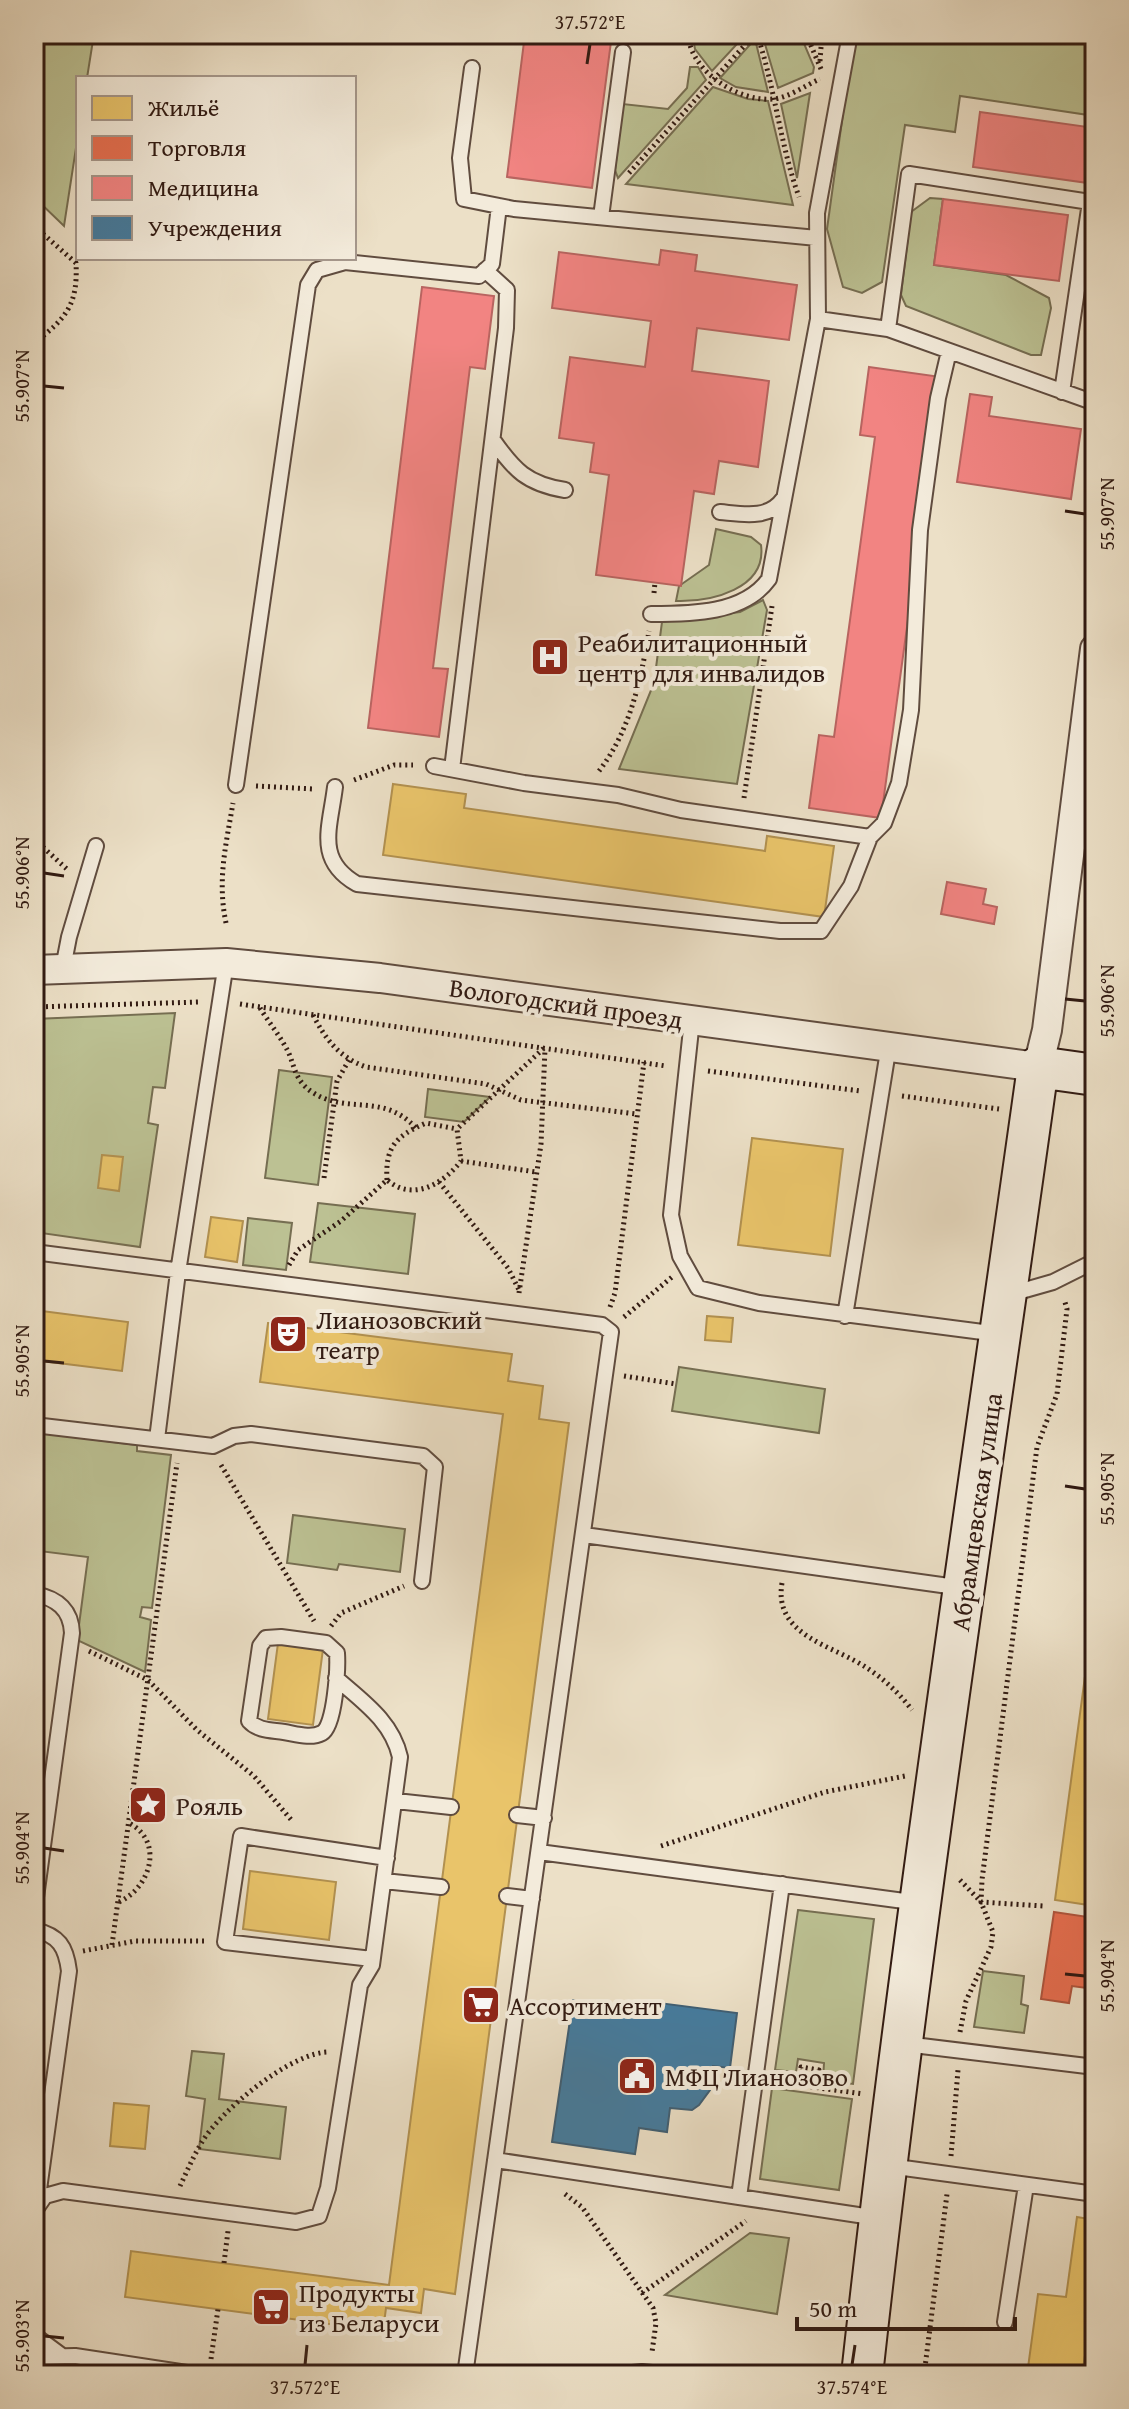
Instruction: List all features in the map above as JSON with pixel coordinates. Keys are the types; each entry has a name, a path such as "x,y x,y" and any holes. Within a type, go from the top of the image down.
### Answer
{"street":[{"name":"Абрамцевская улица","path":"862,2375 884,2165 1038,1067 1047,1030 1092,700 1095,649"},
{"name":"Вологодский проезд","path":"34,970 226,963 380,978 1095,1075"}],"lane":[{"path":"651,614 703,611 739,603 765,585 818,319 817,213 850,34"},
{"path":"608,218 623,52"},
{"path":"472,68 460,158 464,199 499,206 817,238"},
{"path":"888,329 909,174 1090,202 1062,392"},
{"path":"236,785 308,285 317,270 345,262 479,276 492,264 499,206"},
{"path":"452,769 506,328 507,290 485,270"},
{"path":"818,319 888,329 1095,403"},
{"path":"335,787 327,852 337,873 357,884 780,931 821,931 851,886 870,837 884,823 899,783 911,710 920,530 938,398 949,351"},
{"path":"493,440 510,465 538,486 565,490"},
{"path":"720,512 756,515 772,510 783,499"},
{"path":"756,515 777,536"},
{"path":"434,766 741,819 870,837"},
{"path":"63,968 96,846"},
{"path":"157,1439 178,1272 226,963"},
{"path":"692,1020 671,1215 680,1256 698,1288 845,1316 1001,1335"},
{"path":"845,1316 884,1093 889,1045"},
{"path":"34,1252 596,1324 607,1328 612,1338 465,2375"},
{"path":"1007,1295 1053,1282 1095,1261"},
{"path":"34,1425 213,1446 242,1433 429,1459 435,1472 422,1581"},
{"path":"584,1535 964,1588"},
{"path":"34,1594 64,1607 72,1623 34,1912"},
{"path":"281,1637 326,1643 337,1653 328,1728 321,1733 307,1735 258,1728 249,1721 251,1693 263,1641 281,1637"},
{"path":"34,2213 45,2196 63,2191 296,2222 319,2216 328,2188 361,1981 372,1959 400,1757 397,1743 380,1717 336,1678"},
{"path":"396,1801 451,1807"},
{"path":"517,1815 544,1818"},
{"path":"372,1959 225,1942 241,1836 387,1858"},
{"path":"539,1852 922,1903"},
{"path":"384,1881 441,1887"},
{"path":"739,2197 782,1884"},
{"path":"507,1896 532,1899"},
{"path":"34,1930 52,1936 66,1952 69,1971 34,2213"},
{"path":"901,2043 1095,2067"},
{"path":"495,2160 879,2218"},
{"path":"884,2165 1095,2194"},
{"path":"1005,2322 1026,2185"},
{"path":"34,2335 61,2355"},
{"path":"34,2357 61,2355 200,2375"},
{"path":"613,2375 672,2375"}],"path":[{"path":"34,88 36,34"},
{"path":"688,34 694,53 715,79 737,92 776,99 820,79"},
{"path":"608,218 623,180 756,34"},
{"path":"756,34 776,99 786,162 805,215 817,238"},
{"path":"821,69 822,34"},
{"path":"34,226 76,263 77,288 70,310 34,343"},
{"path":"584,790 611,756 629,717 640,679 655,582"},
{"path":"741,819 772,607 765,585"},
{"path":"226,923 220,893 220,871 236,785"},
{"path":"34,839 84,885"},
{"path":"34,1007 220,1001 685,1069 1000,1109"},
{"path":"259,1007 290,1057 292,1071 311,1092 334,1099 386,1106 403,1114 416,1128"},
{"path":"312,1014 330,1044 349,1060 384,1071 486,1084 509,1097 544,1103 637,1114"},
{"path":"457,1129 545,1048"},
{"path":"516,1314 544,1103 545,1048"},
{"path":"324,1178 337,1081 349,1060"},
{"path":"596,1324 608,1311 615,1293 644,1062"},
{"path":"284,1285 289,1262 298,1250 341,1221 387,1180 388,1151 416,1128 434,1122 457,1129"},
{"path":"457,1129 461,1161"},
{"path":"461,1161 536,1172"},
{"path":"387,1180 409,1190 439,1182 461,1161"},
{"path":"439,1182 508,1268 519,1291"},
{"path":"612,1338 626,1315 686,1266"},
{"path":"981,1902 1025,1523 1037,1447 1057,1394 1065,1329 1067,1309 1053,1282"},
{"path":"607,1374 676,1384"},
{"path":"112,1945 180,1442"},
{"path":"213,1446 230,1482 268,1539 326,1643"},
{"path":"785,1563 780,1597 783,1612 798,1631 866,1667 902,1696 915,1714"},
{"path":"333,1620 354,1606 385,1594"},
{"path":"71,1642 148,1680 197,1730 254,1776 289,1815 304,1846"},
{"path":"620,1863 704,1829 825,1792 905,1776"},
{"path":"118,1902 140,1889 149,1864 148,1843 129,1823"},
{"path":"924,2375 950,2174 966,2001 991,1947 993,1932 981,1902 960,1880"},
{"path":"981,1902 1043,1906"},
{"path":"1085,1911 1095,1913"},
{"path":"66,1952 168,1940 225,1942"},
{"path":"161,2206 175,2195 201,2142 224,2114 294,2061 321,2052 345,2052 350,2045"},
{"path":"798,2086 801,2067 819,2070 817,2088"},
{"path":"712,2074 852,2093"},
{"path":"562,2193 582,2207 656,2315 650,2373"},
{"path":"224,2263 230,2214"},
{"path":"642,2293 749,2219"},
{"path":"211,2362 218,2309"}],"green space":[{"path":"34,34 94,34 87,76 76,76 76,148 64,226 34,197"},
{"path":"762,34 800,34 814,67 813,73 778,88"},
{"path":"854,34 1044,34 1095,41 1095,116 960,96 955,132 905,125 882,282 862,293 843,287 827,229"},
{"path":"693,39 737,44 712,71 695,49"},
{"path":"755,39 768,92 736,87 720,78"},
{"path":"690,67 698,67 706,80 618,178 615,170 623,104 668,109 687,88"},
{"path":"713,87 748,99 768,101 793,205 626,184"},
{"path":"810,93 797,178 781,104"},
{"path":"930,198 943,199 934,265 1006,275 1049,298 1051,308 1041,355 1031,355 906,306 901,295 911,212"},
{"path":"716,529 751,537 761,545 761,560 755,572 734,590 705,599 676,601 679,586 709,565"},
{"path":"763,600 767,610 737,784 619,769 654,683 662,622 740,612"},
{"path":"175,1013 165,1088 153,1087 148,1123 158,1125 140,1247 34,1232 34,1019"},
{"path":"279,1070 332,1077 318,1185 265,1178"},
{"path":"428,1089 490,1097 464,1122 425,1117"},
{"path":"318,1203 415,1214 408,1274 310,1262"},
{"path":"248,1218 292,1223 286,1270 243,1265"},
{"path":"679,1367 825,1389 819,1433 672,1411"},
{"path":"34,1432 137,1445 137,1451 171,1455 152,1608 142,1607 140,1617 151,1620 145,1672 77,1640 88,1557 40,1551 34,1579"},
{"path":"293,1515 405,1529 400,1572 339,1564 337,1570 287,1563"},
{"path":"798,1910 874,1919 853,2084 823,2080 824,2063 798,2059 796,2072 775,2070"},
{"path":"983,1971 1024,1976 1021,2004 1028,2006 1024,2033 974,2027"},
{"path":"192,2051 224,2054 219,2099 286,2107 280,2159 199,2149 205,2099 186,2096"},
{"path":"772,2088 852,2099 839,2190 760,2179"},
{"path":"750,2233 789,2238 777,2314 665,2295"}],"building: Жильё":[{"path":"393,784 466,794 464,808 765,851 767,836 834,846 824,917 383,855"},
{"path":"752,1138 843,1149 830,1256 738,1245"},
{"path":"102,1155 123,1157 119,1191 98,1188"},
{"path":"211,1217 243,1221 237,1262 205,1257"},
{"path":"34,1310 128,1322 122,1371 34,1360"},
{"path":"707,1316 733,1318 731,1342 705,1340"},
{"path":"268,1323 512,1354 508,1381 543,1386 539,1419 569,1423 455,2294 424,2289 421,2313 386,2308 383,2331 125,2297 131,2251 389,2285 503,1414 260,1382"},
{"path":"1095,1602 1095,1906 1055,1900"},
{"path":"278,1643 323,1649 313,1725 268,1719"},
{"path":"34,1651 44,1653 34,1732"},
{"path":"250,1871 336,1882 329,1940 243,1929"},
{"path":"114,2103 149,2106 145,2149 110,2146"},
{"path":"1077,2217 1095,2220 1095,2290 1082,2375 1027,2375 1038,2294 1066,2297"}],"building: Торговля":[{"path":"1054,1912 1095,1918 1095,1989 1072,1986 1069,2003 1041,1999"}],"building: Медицина":[{"path":"525,34 612,34 592,188 507,177"},
{"path":"980,112 1095,128 1095,184 973,167"},
{"path":"943,199 1068,215 1059,281 934,265"},
{"path":"661,250 697,255 695,271 797,285 789,340 697,328 692,371 769,381 758,467 719,461 714,494 694,491 681,586 596,575 609,475 590,472 594,443 559,438 570,357 645,367 651,321 552,308 559,252 659,265"},
{"path":"422,287 494,296 485,369 470,367 433,668 448,669 439,737 368,728"},
{"path":"869,367 941,377 881,818 809,808 819,735 834,737 875,437 860,435"},
{"path":"970,394 992,397 989,416 1081,429 1071,499 957,482"},
{"path":"947,882 986,889 983,904 997,907 994,924 941,914"}],"building: Учреждения":[{"name":"МФЦ Лианозово","path":"573,2000 643,2009 644,2001 737,2013 730,2068 713,2066 710,2090 692,2110 670,2108 667,2132 639,2128 635,2154 552,2142"}],"place":[{"name":"Реабилитационный центр для инвалидов","path":"550,657"},
{"name":"Лианозовский театр","path":"288,1334"},
{"name":"Рояль","path":"148,1805"},
{"name":"Ассортимент","path":"481,2005"},
{"name":"МФЦ Лианозово","path":"637,2076"},
{"name":"Продукты из Беларуси","path":"271,2307"}]}
